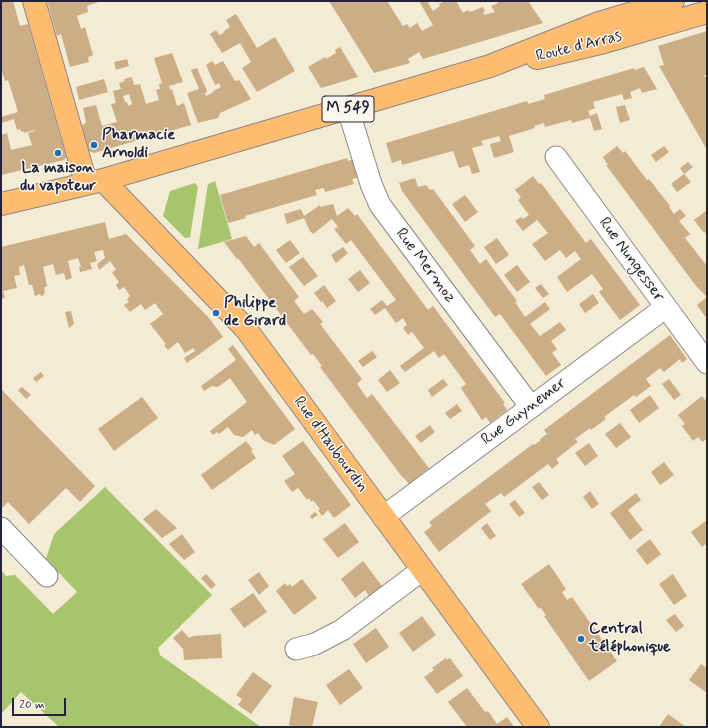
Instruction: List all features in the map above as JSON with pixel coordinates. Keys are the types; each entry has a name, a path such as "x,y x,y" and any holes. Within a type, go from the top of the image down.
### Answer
{"main road":[{"path":"34,1 95,182"},
{"name":"M 549","path":"1,204 95,182 490,66 599,23 664,8 707,12"},
{"name":"Rue d'Haubourdin","path":"95,182 246,329 383,518 538,727"}],"street":[{"name":"Rue Mermoz","path":"348,108 380,205 531,408"},
{"name":"Rue Nungesser","path":"556,157 707,363"},
{"name":"Rue Guynemer","path":"383,518 666,307"},
{"path":"1,528 47,576"},
{"path":"296,649 315,644 336,634 422,570"}],"green space":[{"path":"215,181 232,239 198,249 208,184"},
{"path":"195,183 198,187 190,237 185,238 163,216 170,191"},
{"path":"105,487 212,595 158,648 160,655 261,727 59,727 21,692 1,714 1,570 6,576 15,575 53,614 77,592 46,559 54,534"}],"building":[{"path":"1,1 13,1 20,26 28,24 66,157 64,160 1,175 1,135 7,133 11,150 32,145 28,133 35,130 24,133 23,131 21,132 20,129 17,130 14,119 1,123 1,117 18,112 8,80 5,81 1,68"},
{"path":"47,1 101,1 87,6 88,12 77,16 81,29 85,27 93,55 88,57 89,62 70,67 61,34 57,36"},
{"path":"329,1 387,1 403,26 407,24 410,28 417,23 422,31 433,25 419,1 427,1 433,11 440,6 439,4 445,1 456,1 463,13 468,10 470,12 483,7 485,11 483,13 484,15 495,12 491,6 498,3 498,1 528,1 543,23 423,59 419,52 408,59 410,63 374,73"},
{"path":"236,14 257,48 275,37 295,71 257,92 242,68 251,62 240,43 222,53 210,34 216,30 219,35 224,33 223,32 230,27 226,20"},
{"path":"707,31 707,74 704,75 707,80 707,150 659,66 664,65 658,46"},
{"path":"340,47 358,77 321,88 308,67 325,57 326,59 336,53 335,50"},
{"path":"172,53 183,82 169,86 170,90 172,89 177,106 184,103 191,125 94,153 89,151 82,125 86,123 83,108 96,105 102,126 117,122 111,104 116,103 113,91 121,89 119,83 125,81 124,79 132,77 134,85 140,84 146,104 159,100 156,90 160,89 159,84 162,83 154,58","holes":["129,94 132,104 128,106 123,96"]},
{"path":"127,59 129,66 116,70 114,62"},
{"path":"212,61 215,65 223,61 235,81 239,80 251,99 220,113 218,118 198,123 187,93 199,89 191,70 197,68 207,91 205,94 206,96 221,87 219,83 215,85 206,65"},
{"path":"644,67 657,89 642,93 640,88 630,92 632,98 624,100 622,94 593,102 595,108 588,111 590,116 597,113 602,129 594,131 590,118 572,123 571,120 545,127 544,123 534,126 535,128 509,136 514,152 494,158 490,144 501,141 499,136 481,141 483,145 472,148 480,172 472,174 469,165 459,168 453,151 402,165 401,160 392,163 386,143 527,101 528,104 545,99 544,95 634,68 634,70"},
{"path":"104,79 108,92 79,100 76,87"},
{"path":"625,105 630,120 620,123 616,107"},
{"path":"617,146 623,153 625,151 647,180 649,179 670,206 669,207 674,214 680,209 686,216 679,221 690,234 685,238 707,266 707,297 696,286 606,165 608,165 603,157"},
{"path":"664,146 669,152 656,162 651,155"},
{"path":"347,158 348,161 354,159 360,177 352,179 354,184 325,192 324,188 315,190 317,195 245,216 246,218 228,223 220,195"},
{"path":"688,162 693,167 684,174 680,168"},
{"path":"684,174 691,182 677,192 671,184"},
{"path":"533,176 539,184 541,183 586,243 591,239 640,305 620,320 599,292 603,289 592,274 567,292 557,277 581,259 575,251 566,258 560,250 545,261 532,244 548,233 537,220 523,231 515,221 521,217 523,219 529,215 518,200 521,197 515,190"},
{"path":"415,178 418,187 426,185 430,190 433,189 475,246 470,250 480,264 486,259 517,301 515,302 525,317 545,302 550,309 530,324 540,336 560,322 566,330 551,341 557,349 552,353 561,365 546,376 500,314 495,317 402,191 399,183"},
{"path":"465,195 478,212 465,222 452,204"},
{"path":"333,204 337,216 348,208 355,216 357,214 428,310 433,306 505,403 503,404 507,410 490,423 486,417 482,420 461,388 466,384 444,354 439,358 434,351 405,372 400,366 424,348 412,332 408,335 403,328 407,325 403,318 396,323 385,308 375,315 370,309 382,300 387,306 396,300 351,240 346,244 334,229 338,227 332,219 313,234 304,218 287,224 284,214 301,209 304,216 320,205 320,207"},
{"path":"707,210 707,231 704,233 694,220"},
{"path":"105,222 109,239 126,234 210,319 223,337 187,363 184,358 195,351 193,348 185,353 178,342 168,350 164,345 166,344 150,324 163,314 155,303 145,310 141,304 130,312 124,305 129,302 127,299 130,296 124,287 119,290 116,285 119,282 112,273 116,269 110,261 99,270 97,264 105,258 103,250 94,252 97,261 90,263 92,269 80,272 79,267 81,267 78,258 68,261 72,278 66,280 64,273 56,275 53,264 43,267 47,286 44,288 44,295 41,296 40,294 35,296 32,285 29,285 24,265 19,267 20,275 14,276 17,288 3,291 5,298 1,299 1,247"},
{"path":"246,236 254,247 259,243 299,297 294,301 304,314 312,309 323,322 320,324 362,379 357,384 367,398 372,394 429,468 409,484 320,367 322,366 313,354 311,355 238,258 237,259 224,242"},
{"path":"497,238 509,255 496,264 484,247"},
{"path":"290,240 300,253 286,263 276,250"},
{"path":"343,247 348,253 336,263 331,255"},
{"path":"303,257 318,276 304,286 289,267"},
{"path":"517,265 530,282 517,292 504,275"},
{"path":"360,270 370,283 358,292 348,279"},
{"path":"541,284 549,294 543,298 535,288"},
{"path":"324,285 336,301 327,308 314,293"},
{"path":"593,294 599,303 585,313 579,304"},
{"path":"707,297 707,319 697,305"},
{"path":"71,311 74,324 69,328 65,312"},
{"path":"670,335 687,359 682,363 680,359 664,372 660,368 646,379 651,386 636,397 634,395 604,417 606,419 575,439 578,442 556,459 559,463 552,469 548,464 504,497 501,493 485,504 491,511 439,552 424,532 432,526 429,522 533,444 534,445 541,440 540,439 547,434 544,430"},
{"path":"233,345 295,429 274,445 263,440 258,433 255,435 252,430 243,437 234,435 228,427 219,434 217,432 213,435 210,431 247,402 230,378 218,387 212,386 204,391 201,386 236,360 228,349"},
{"path":"372,351 377,357 363,367 358,361"},
{"path":"390,370 400,383 387,392 378,380"},
{"path":"41,372 44,376 36,382 33,378"},
{"path":"443,379 448,385 432,397 428,390"},
{"path":"669,379 681,395 674,400 662,384"},
{"path":"22,387 31,395 26,399 18,390"},
{"path":"1,389 95,486 80,502 66,488 29,524 8,502 1,509"},
{"path":"650,395 659,408 639,423 630,410"},
{"path":"702,396 707,402 707,439 702,442 698,437 693,441 682,426 685,424 678,415"},
{"path":"142,397 158,418 114,451 98,429"},
{"path":"457,404 462,411 450,419 445,413"},
{"path":"620,423 631,437 616,448 605,434"},
{"path":"430,425 435,432 421,443 415,436"},
{"path":"246,441 253,450 251,451 256,458 212,490 201,475"},
{"path":"303,441 351,505 334,518 328,510 322,516 318,510 320,509 313,500 311,502 309,498 307,500 298,488 292,492 284,481 295,474 282,456"},
{"path":"589,443 598,456 585,466 575,453"},
{"path":"664,462 674,475 660,485 651,472"},
{"path":"539,482 549,495 542,500 532,487"},
{"path":"590,491 599,504 592,509 583,497"},
{"path":"636,493 641,500 628,510 643,530 630,540 610,513"},
{"path":"515,500 525,513 519,517 509,504"},
{"path":"156,509 177,528 162,538 143,519"},
{"path":"315,512 318,515 312,519 310,516"},
{"path":"707,520 707,543 702,547 691,532"},
{"path":"345,523 359,542 338,558 323,539"},
{"path":"487,523 496,536 490,540 481,528"},
{"path":"182,534 195,552 184,560 169,544"},
{"path":"650,539 661,554 647,565 636,550"},
{"path":"363,561 382,586 369,596 365,590 355,598 341,579"},
{"name":"Central téléphonique","path":"549,564 566,589 562,592 567,600 572,597 617,661 589,681 544,616 546,615 540,607 539,609 521,584"},
{"path":"259,572 269,586 259,595 248,580"},
{"path":"206,574 216,585 211,589 201,578"},
{"path":"673,574 687,596 674,605 659,584"},
{"path":"302,579 317,598 294,615 276,591 285,583 287,586 290,584 292,587"},
{"path":"253,593 267,612 244,628 230,609"},
{"path":"675,614 684,626 676,632 666,620"},
{"path":"422,616 436,635 413,652 399,633"},
{"path":"376,628 389,647 366,663 353,644"},
{"path":"182,630 189,638 193,636 221,634 222,658 184,660 183,649 173,638"},
{"path":"446,658 447,660 450,658 463,676 437,694 424,677 434,670 432,668"},
{"path":"701,664 707,668 707,693 689,680"},
{"path":"349,669 363,688 340,705 326,685"},
{"path":"253,672 272,686 251,714 238,705 242,699 236,695"},
{"path":"467,688 485,712 488,711 497,724 507,717 514,727 467,727 448,702"},
{"path":"294,697 318,702 312,727 297,727 289,725"},
{"path":"668,714 686,727 659,727"}],"place":[{"name":"Pharmacie Arnoldi","path":"94,145"},
{"name":"La maison du vapoteur","path":"58,153"},
{"name":"Philippe de Girard","path":"216,313"},
{"name":"Central téléphonique","path":"581,639"}]}
